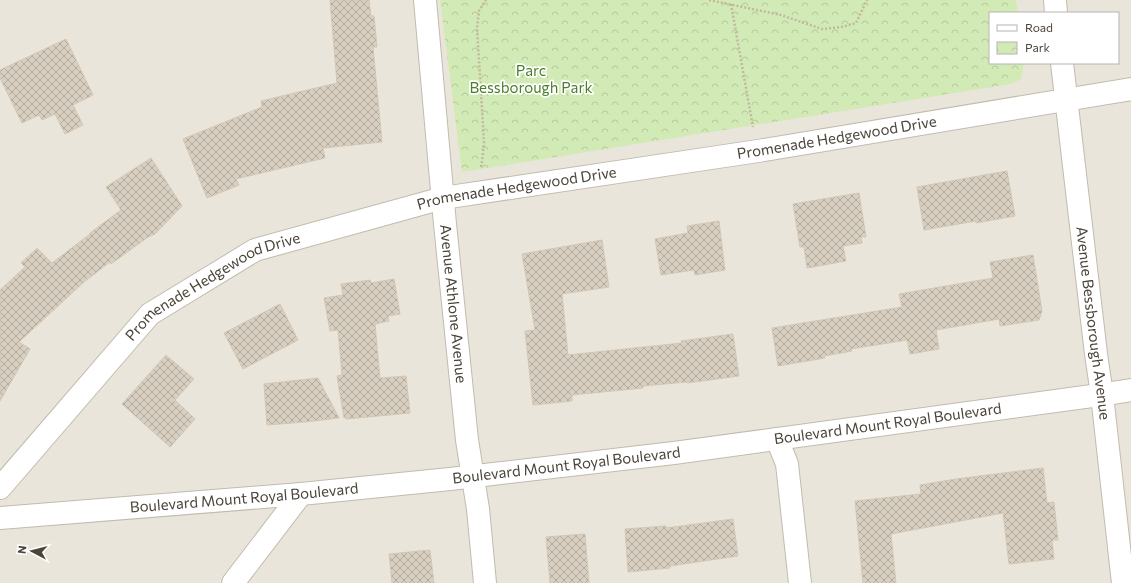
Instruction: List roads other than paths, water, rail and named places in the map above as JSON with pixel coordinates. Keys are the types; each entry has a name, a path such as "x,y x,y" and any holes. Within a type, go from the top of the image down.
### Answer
{"street":[{"name":"Avenue Athlone Avenue","path":"425,0 442,198 468,440 478,509 485,583"},
{"path":"1054,0 1056,12"},
{"name":"Avenue Bessborough Avenue","path":"1062,64 1123,583"},
{"name":"Promenade Hedgewood Drive","path":"0,488 150,314 255,250 442,198 758,151 1131,88"},
{"name":"Boulevard Mount Royal Boulevard","path":"0,518 301,494 473,476 674,453 1131,390"},
{"path":"777,439 787,464 800,583"},
{"path":"233,583 301,494"}],"park label":[{"name":"Parc Bessborough Park","path":"531,80"}]}
